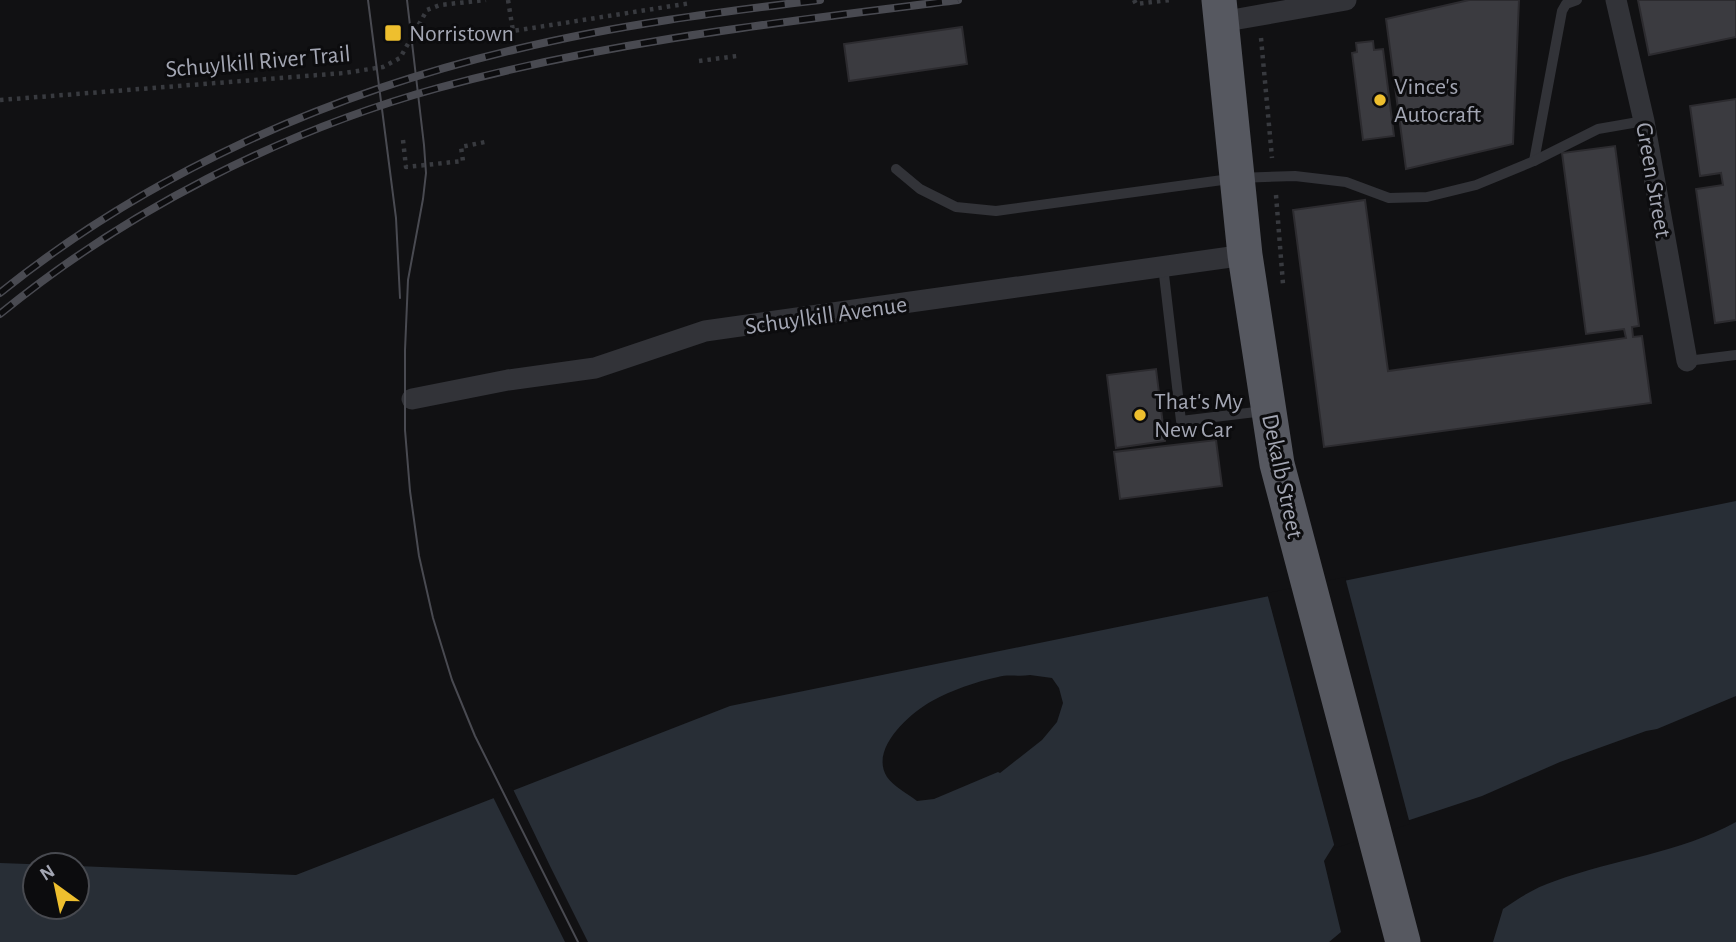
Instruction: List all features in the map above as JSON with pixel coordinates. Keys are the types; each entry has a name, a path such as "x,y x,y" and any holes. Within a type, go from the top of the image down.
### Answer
{"highway":[{"name":"Dekalb Street","path":"1220,11 1245,255 1277,464 1403,942"}],"street":[{"path":"1220,11 1259,17 1346,0"},
{"name":"Green Street","path":"1616,0 1644,121 1687,361"},
{"name":"Schuylkill Avenue","path":"412,399 508,380 595,368 705,331 1245,255"}],"lane":[{"path":"1534,161 1562,11 1566,4 1577,0"},
{"path":"896,169 920,188 956,207 996,211 1237,178 1295,176 1346,182 1389,198 1427,197 1476,185 1534,161 1598,129 1644,121"},
{"path":"1163,266 1181,421 1269,410"},
{"path":"1687,361 1736,355"}],"path":[{"name":"Schuylkill River Trail","path":"0,100 344,73 383,67 400,58 427,10 440,5 486,0"},
{"path":"508,0 513,31 691,2"},
{"path":"1134,0 1136,4 1170,0"},
{"path":"1259,17 1272,155"},
{"path":"699,61 737,56"},
{"path":"403,140 406,167 463,161 461,147 485,142"}],"shaded area":[{"path":"1736,501 1736,696 1657,729 1560,762 1482,796 1334,845 1324,861 1341,932 1329,942 0,942 0,863 21,864 21,921 91,921 91,867 296,875 730,706","holes":["1030,675 1052,678 1059,688 1063,703 1057,722 1042,740 1000,773 934,799 917,801 887,777 883,755 894,733 913,714 932,701 964,687 1002,676"]},
{"path":"1736,822 1736,942 1493,942 1503,909 1548,883 1693,841"}],"pier":[{"path":"1345,577 1410,824 1335,848 1267,593"},
{"path":"512,787 588,942 565,942 492,795"}],"building":[{"path":"1469,0 1519,0 1513,144 1406,169 1386,19"},
{"path":"1638,0 1736,0 1736,37 1649,55"},
{"path":"962,27 967,64 849,81 844,44"},
{"path":"1373,41 1374,50 1383,49 1394,136 1363,140 1352,53 1357,52 1356,43"},
{"path":"1736,99 1736,320 1715,323 1696,189 1723,185 1721,173 1700,176 1690,106"},
{"path":"1615,146 1639,326 1632,327 1633,337 1642,336 1651,403 1324,447 1293,210 1365,200 1388,371 1626,338 1624,329 1586,334 1562,153"},
{"path":"1156,369 1165,441 1116,448 1107,375"},
{"path":"1216,440 1222,486 1120,499 1114,452"}],"tram line":[{"path":"368,0 396,218 400,298"},
{"path":"407,0 426,173 408,280 405,350 405,430 419,556 433,618 452,680 475,736 578,942"}],"railway":[{"path":"0,293 118,210 180,174 245,142 378,89 447,67 592,33 706,14 820,0"},
{"path":"0,314 99,241 152,209 263,152 379,106 502,72 631,45 958,0"}],"place":[{"name":"Norristown","path":"393,33"},
{"name":"Vince's Autocraft","path":"1380,100"},
{"name":"That's My New Car","path":"1140,415"}]}
